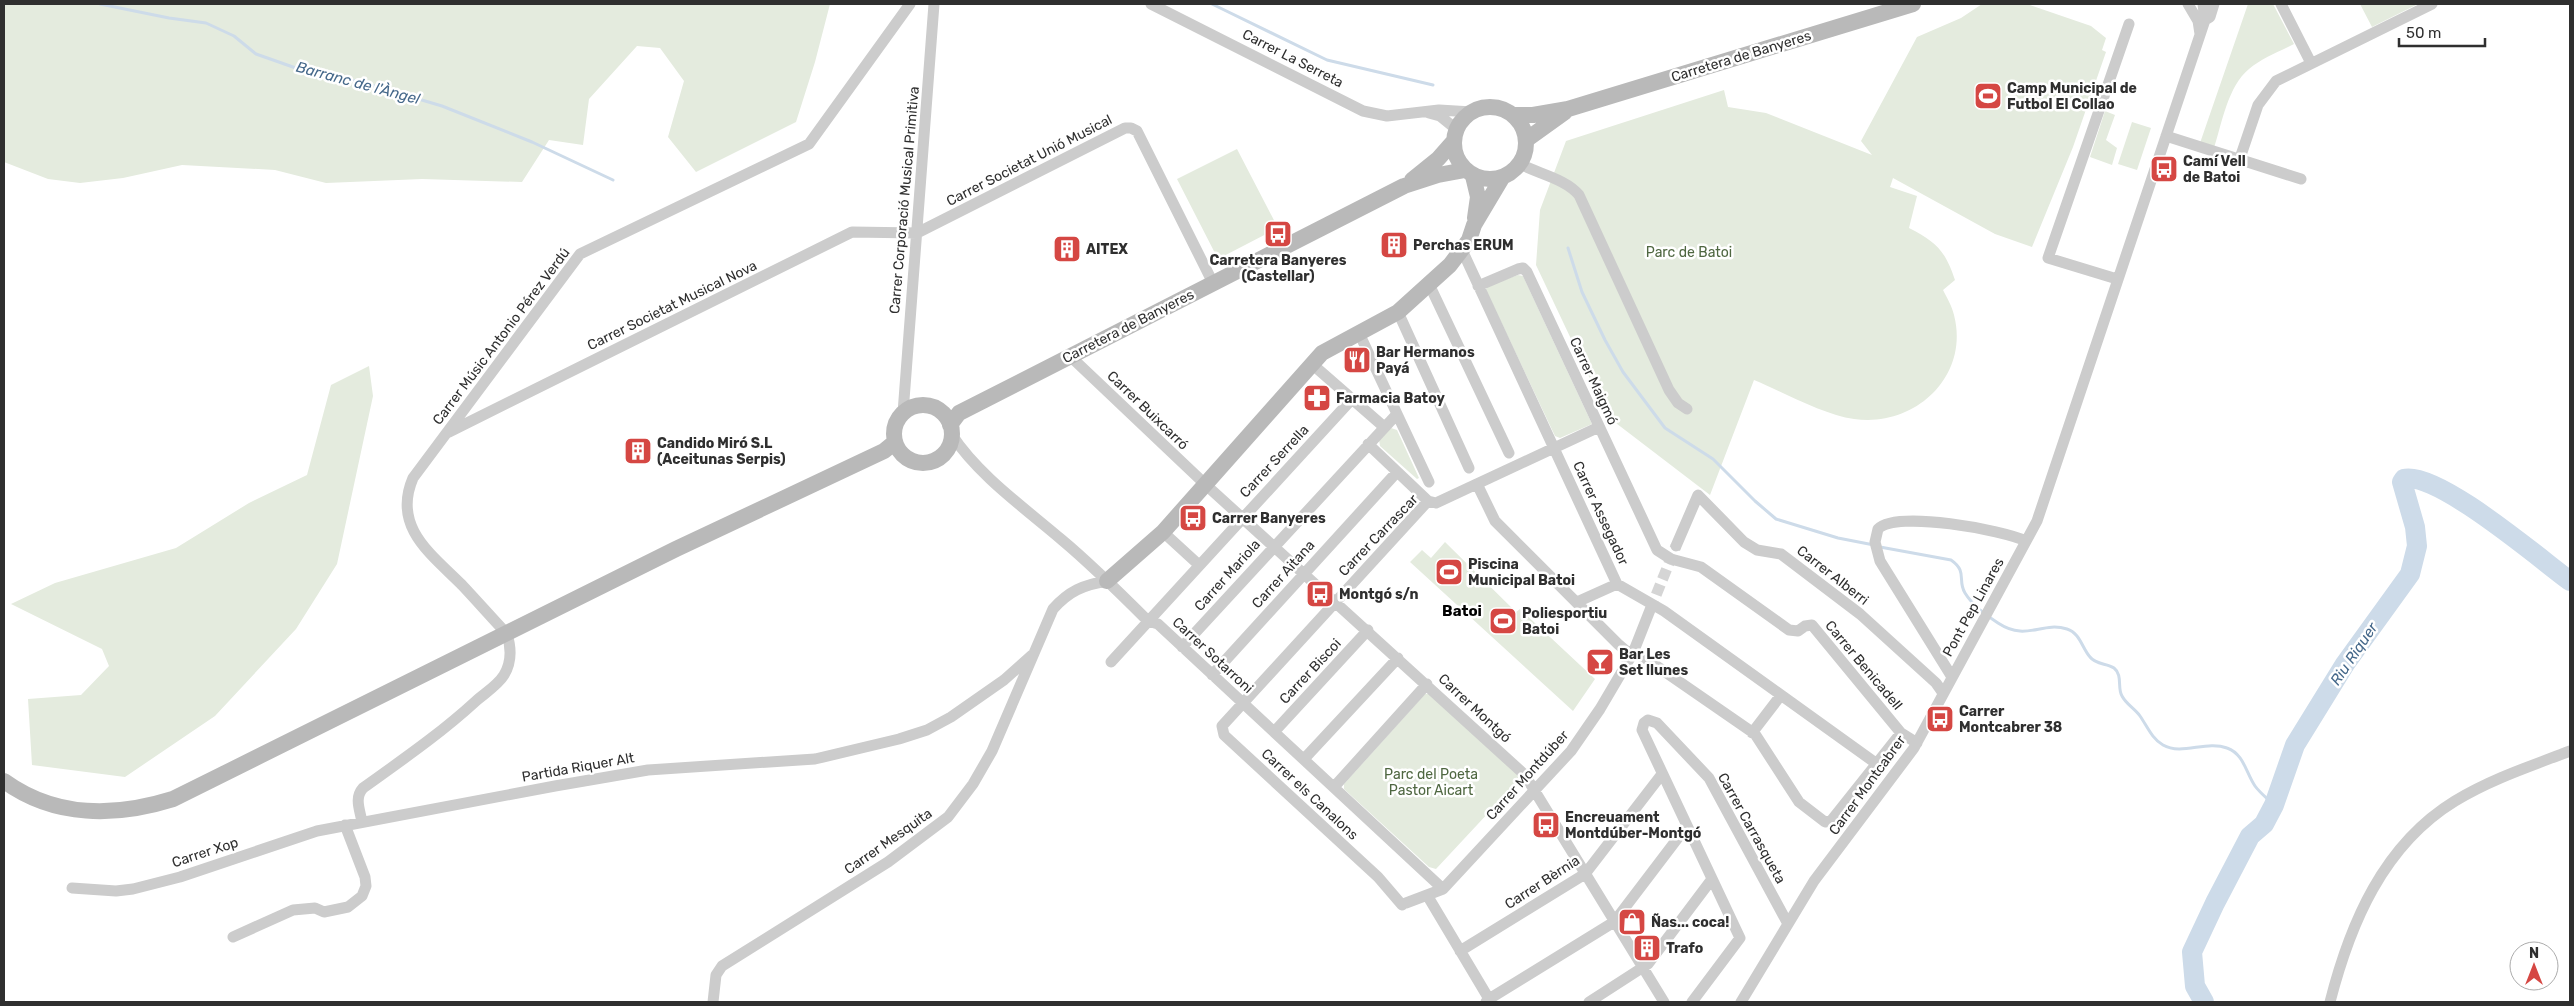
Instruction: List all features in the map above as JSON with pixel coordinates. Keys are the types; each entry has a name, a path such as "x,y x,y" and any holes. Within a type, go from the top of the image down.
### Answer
{"main road":[{"name":"Carretera de Banyeres","path":"1513,115 1533,115 1568,109 1914,4"},
{"path":"1106,581 1163,532 1326,350 1398,312 1429,284 1465,256 1474,225 1478,197 1469,173 1458,162 1455,136 1463,118 1472,112 1492,107 1513,115 1519,122 1526,140 1526,151 1520,164 1502,178 1474,225"},
{"name":"Carretera de Banyeres","path":"1526,140 1568,109"},
{"name":"Carretera de Banyeres","path":"1404,186 1438,159 1455,136"},
{"name":"Carretera de Banyeres","path":"952,430 1070,356 1404,186 1438,175 1469,173"},
{"path":"1469,173 1491,180 1502,178"},
{"path":"907,406 934,407 952,430 935,461 926,463 907,459 893,448 895,426 907,406"},
{"path":"4,781 42,801 79,811 112,812 150,806 173,799 676,549 893,448"}],"street":[{"name":"Carrer Músic Antonio Pérez Verdú","path":"507,634 425,549 410,523 406,502 413,478 580,254 809,144 910,4"},
{"name":"Carrer Corporació Musical Primitiva","path":"907,406 917,233 934,4"},
{"name":"Carrer La Serreta","path":"1151,4 1363,111 1387,116 1427,113 1439,110 1472,112"},
{"path":"2188,4 2198,21 2200,36"},
{"path":"1952,677 1880,561 1876,536 1878,529 1886,523 1927,522 1955,524 2024,546 2037,520 2060,458 2117,279 2200,36 2205,20 2203,4"},
{"path":"2205,20 2210,17 2214,4"},
{"path":"2281,4 2312,63"},
{"path":"2239,161 2262,97 2276,81 2432,4"},
{"path":"2117,279 2048,258 2129,24"},
{"name":"Carrer La Serreta","path":"1427,113 1440,116 1455,136"},
{"name":"Carrer Societat Unió Musical","path":"917,233 1125,128 1131,128 1137,131 1212,283"},
{"path":"2166,136 2239,161 2302,179"},
{"path":"1520,164 1545,177 1562,181 1579,195 1669,390 1678,403 1687,409"},
{"name":"Carrer Societat Musical Nova","path":"446,434 852,232 917,233"},
{"name":"Carrer Assegador","path":"1465,256 1617,584 1664,611 1877,764"},
{"name":"Carrer Maigmó","path":"1478,286 1518,269 1523,268 1527,272 1657,550"},
{"path":"1429,284 1509,453"},
{"path":"1398,312 1469,468"},
{"path":"1359,333 1429,482"},
{"name":"Carrer Buixcarró","path":"1070,356 1206,485"},
{"path":"1312,364 1383,426"},
{"name":"Carrer Serrella","path":"1112,662 1148,620 1352,399"},
{"name":"Carrer Mariola","path":"1182,647 1383,426 1397,414"},
{"name":"Carrer Carrascar","path":"1243,704 1428,501 1436,503 1599,427"},
{"name":"Carrer Sotarroni","path":"952,430 1003,489 1096,569 1106,581 1148,620 1158,624 1443,889"},
{"path":"1368,444 1428,501"},
{"name":"Carrer Aitana","path":"1212,675 1397,472"},
{"path":"1477,484 1494,521 1625,650 1645,658 1752,733 1782,695"},
{"name":"Carrer Montgó","path":"1206,485 1526,775 1552,822 1664,1002"},
{"name":"Carrer Alberri","path":"1676,546 1698,495 1744,542 1753,548 1782,554 1860,614 1936,683 1943,693"},
{"path":"1163,532 1199,565"},
{"name":"Pont Pep Linares","path":"1952,677 2024,546"},
{"name":"Carrer Benicadell","path":"1657,550 1671,559 1701,567 1789,630 1798,631 1805,626 1812,626 1901,733 1917,743"},
{"path":"1032,655 1049,616 1066,595 1087,584 1106,581"},
{"path":"1577,602 1617,584"},
{"name":"Carrer Montdúber","path":"1404,904 1443,889 1536,791 1571,751 1600,709 1633,653 1650,610"},
{"name":"Carrer Biscoi","path":"1274,732 1368,630"},
{"path":"362,822 358,801 359,792 362,788 426,745 504,675 510,652 507,634"},
{"name":"Partida Riquer Alt","path":"345,825 648,770 802,761 899,739 927,730 979,698 1032,655"},
{"name":"Carrer Mesquita","path":"712,1002 716,975 722,966 888,862 948,817 973,784 992,751 1032,655"},
{"path":"1304,759 1398,658"},
{"name":"Carrer Montcabrer","path":"1741,1002 1814,881 1917,743 1952,677"},
{"path":"1334,787 1427,684"},
{"name":"Carrer els Canalons","path":"1243,704 1224,724 1224,735 1378,877 1404,904"},
{"name":"Carrer Carrasqueta","path":"1662,774 1642,730 1644,723 1648,720 1657,723 1709,778 1788,924"},
{"name":"Carrer Montcabrer","path":"1752,733 1799,802 1828,823 1901,733"},
{"path":"2330,1002 2346,946 2362,906 2382,871 2410,838 2438,813 2467,794 2504,776 2570,751"},
{"path":"1662,774 1740,938 1692,1002"},
{"name":"Carrer Bèrnia","path":"1460,952 1585,874 1662,774"},
{"path":"233,937 293,910 315,908 324,912 348,907 362,896 366,886 365,877 345,825"},
{"name":"Carrer Xop","path":"72,888 116,891 133,889 180,877 283,842 345,825"},
{"path":"1427,895 1488,1000 1614,922 1687,826"},
{"path":"1588,1002 1642,968 1712,879"}],"green space":[{"path":"4,4 830,4 815,62 796,122 696,172 668,137 684,81 660,48 637,46 589,99 583,145 549,140 522,182 422,179 326,183 275,170 182,165 123,178 80,183 48,179 4,162"},
{"name":"Parc de Batoi","path":"1982,4 2027,4 2091,26 2106,38 2102,50 2106,52 2073,147 2032,247 1995,234 1893,178 1890,187 1917,196 1909,228 1938,248 1947,261 1955,280 1943,290 1954,315 1957,338 1954,359 1945,378 1932,394 1916,406 1897,415 1876,420 1842,417 1754,380 1710,495 1608,417 1536,265 1540,210 1566,141 1724,90 1728,107 1766,113 1872,155 1861,141 1917,37 1961,18"},
{"path":"2248,4 2273,4 2294,44 2259,62 2242,76 2227,105 2214,148 2200,143"},
{"path":"2360,4 2418,4 2372,27"},
{"path":"2105,111 2115,115 2106,140 2117,148 2112,165 2090,157"},
{"path":"2132,122 2151,128 2137,170 2118,164"},
{"path":"1237,149 1278,228 1218,259 1177,179"},
{"path":"1518,275 1523,276 1592,424 1560,438 1555,436 1486,290 1487,286"},
{"path":"369,366 373,396 337,564 296,629 215,716 125,777 32,765 28,699 81,695 109,666 102,649 11,604 55,583 176,548 249,503 307,475 331,385"},
{"path":"1391,428 1397,430 1419,478 1417,479 1380,446 1379,440"},
{"name":"Poliesportiu Batoi","path":"1445,542 1516,612 1520,609 1595,679 1573,711 1410,562 1422,550 1431,558"},
{"name":"Parc del Poeta Pastor Aicart","path":"1425,694 1429,694 1518,775 1518,781 1436,869 1429,867 1344,789 1344,784"}],"water":[{"name":"Piscina Municipal Batoi","path":"1444,558 1463,577 1454,586 1435,568"}],"waterway":[{"name":"Barranc de l'Àngel","path":"100,4 169,18 206,23 234,36 256,54 310,73 361,82 442,106 532,142 613,180"},
{"path":"1212,4 1327,60 1433,85"},
{"path":"1568,248 1582,292 1605,340 1623,372 1665,428 1713,459 1776,519 1838,538 1874,545"},
{"name":"Riu Riquer","path":"2204,1002 2195,986 2192,952 2215,903 2250,836 2264,824 2274,805 2295,745 2345,664 2410,574 2417,546 2415,527 2402,482 2404,479 2419,480 2439,488 2463,502 2488,518 2570,581"},
{"path":"1880,547 1951,560 1959,568 1963,588 1972,602 1989,617 2008,628 2026,631 2058,627 2071,631 2078,637 2092,660 2111,666 2117,671 2122,696 2159,742 2170,748 2178,749 2219,746 2233,751 2241,759 2255,786 2274,805"}],"tunnel":[{"path":"1650,610 1676,546"}],"place":[{"name":"Camp Municipal de Futbol El Collao","path":"1988,96"},
{"name":"Camí Vell de Batoi","path":"2164,169"},
{"name":"Carretera Banyeres (Castellar)","path":"1278,234"},
{"name":"Perchas ERUM","path":"1394,245"},
{"name":"AITEX","path":"1067,249"},
{"name":"Bar Hermanos Payá","path":"1357,360"},
{"name":"Farmacia Batoy","path":"1317,398"},
{"name":"Candido Miró S.L (Aceitunas Serpis)","path":"638,451"},
{"name":"Carrer Banyeres","path":"1193,518"},
{"name":"Piscina Municipal Batoi","path":"1449,572"},
{"name":"Montgó s/n","path":"1320,594"},
{"name":"Poliesportiu Batoi","path":"1503,621"},
{"name":"Bar Les Set llunes","path":"1600,662"},
{"name":"Carrer Montcabrer 38","path":"1940,719"},
{"name":"Encreuament Montdúber-Montgó","path":"1546,825"},
{"name":"Ñas... coca!","path":"1632,922"},
{"name":"Trafo","path":"1647,948"}],"district":[{"name":"Batoi","path":"1462,611"}]}
